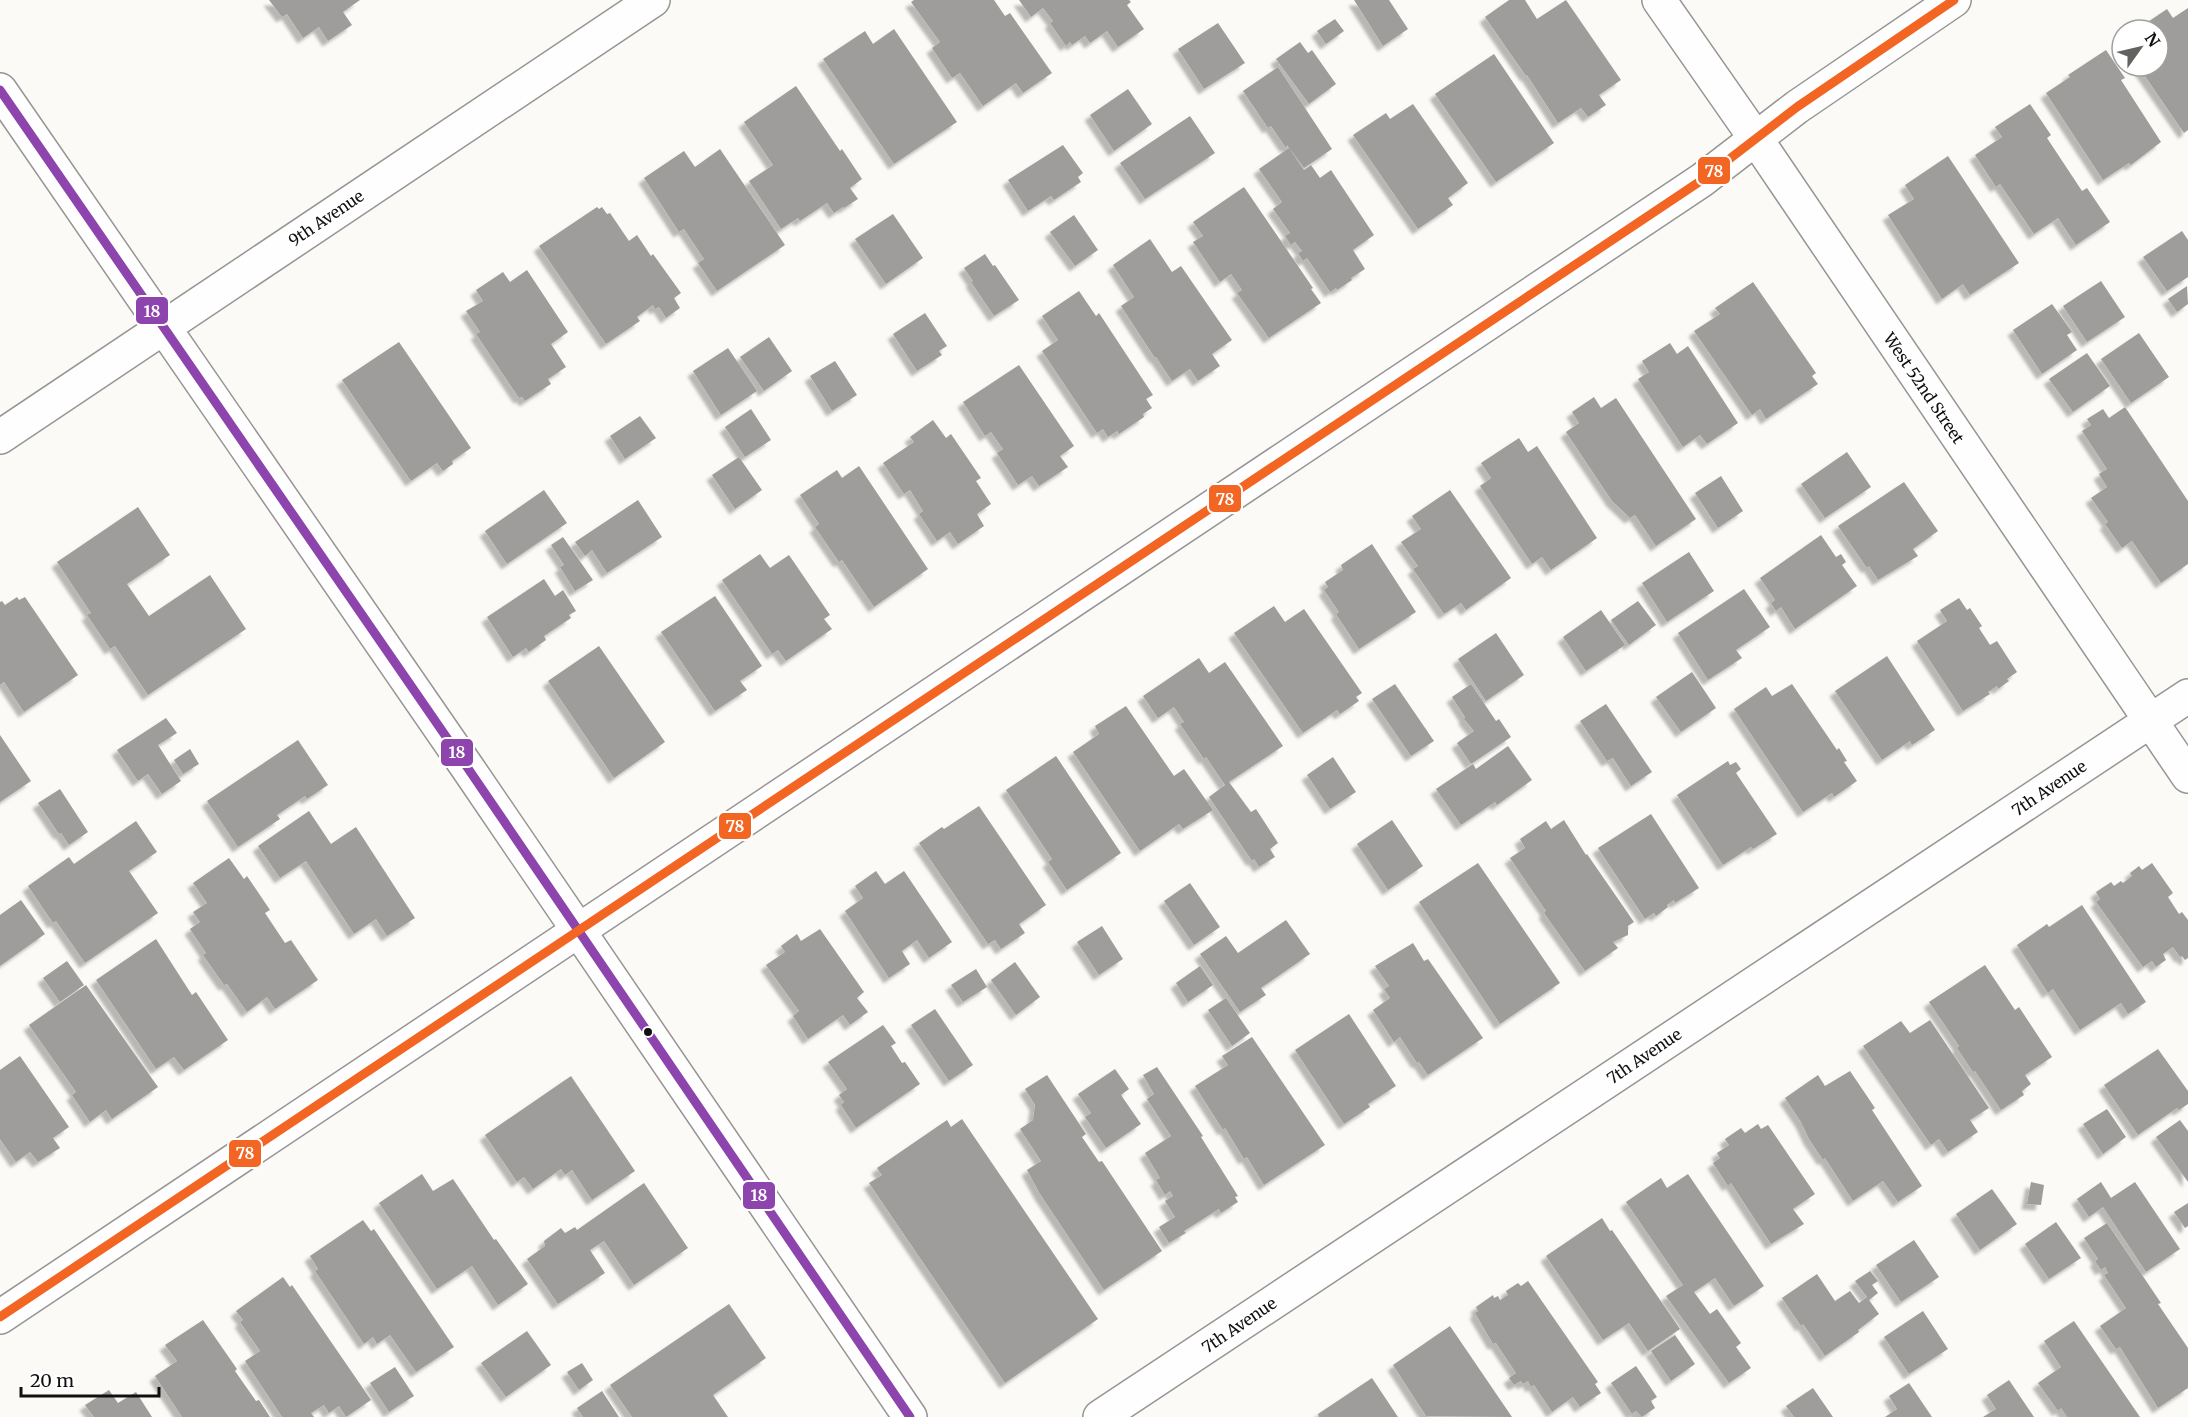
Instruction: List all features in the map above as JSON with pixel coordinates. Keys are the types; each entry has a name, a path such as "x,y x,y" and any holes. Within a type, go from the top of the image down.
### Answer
{"street":[{"name":"9th Avenue","path":"0,437 653,0"},
{"name":"West 52nd Street","path":"1659,0 1756,139 2188,776"},
{"path":"0,1317 1702,180 1797,107 1954,0"},
{"path":"0,90 579,930 910,1417"},
{"name":"7th Avenue","path":"1100,1417 2188,696"}],"building":[{"path":"269,0 360,0 343,12 352,25 328,41 319,27 303,38 287,14 282,17"},
{"path":"914,0 994,0 1005,16 1010,13 1052,73 1023,93 1016,83 983,106 960,73 952,78 932,48 940,42 911,2"},
{"path":"1019,0 1129,0 1131,2 1127,5 1144,29 1118,47 1107,31 1090,43 1085,36 1072,45 1070,42 1066,46 1050,23 1053,21 1043,8 1031,17"},
{"path":"1354,0 1389,0 1408,29 1383,46"},
{"path":"1509,0 1525,0 1537,19 1566,0 1621,80 1599,95 1606,105 1588,117 1581,108 1558,123 1485,17"},
{"path":"2188,8 2188,130 2184,133 2146,78 2170,78 2170,18 2154,18 2167,9 2173,18"},
{"path":"1335,19 1344,31 1326,44 1317,31"},
{"path":"1218,23 1245,63 1204,89 1178,49"},
{"path":"894,29 957,122 894,164 823,59 865,31 873,44"},
{"path":"1300,42 1308,53 1312,50 1336,84 1309,104 1276,59"},
{"path":"2106,50 2110,56 2110,78 2125,78 2121,80 2161,142 2131,165 2129,163 2103,180 2046,93 2070,77 2068,75"},
{"path":"1494,54 1554,143 1496,182 1435,94"},
{"path":"1278,67 1332,149 1304,168 1271,126 1268,128 1243,91"},
{"path":"796,86 862,179 850,188 858,199 844,208 834,213 827,203 800,221 798,218 781,229 749,181 773,165 744,122"},
{"path":"1128,89 1152,124 1114,151 1090,115"},
{"path":"1413,104 1468,183 1448,198 1453,205 1418,229 1353,135 1386,113 1390,119"},
{"path":"2030,104 2051,135 2047,138 2082,191 2087,188 2110,222 2076,245 2058,218 2034,234 2000,184 1996,187 1975,155 2002,137 1995,127"},
{"path":"1190,116 1215,153 1145,199 1120,163"},
{"path":"1063,145 1083,173 1078,177 1081,182 1054,200 1051,196 1028,211 1008,180"},
{"path":"1289,148 1304,170 1311,165 1320,178 1331,170 1374,235 1353,250 1365,269 1337,290 1336,288 1330,292 1307,258 1303,261 1298,253 1302,251 1295,242 1291,245 1285,236 1290,233 1273,209 1282,202 1259,169"},
{"path":"720,149 785,245 717,291 698,263 704,259 684,229 679,232 644,178 684,151 695,167"},
{"path":"1948,156 2019,263 1970,295 1963,284 1942,299 1888,215 1914,199 1905,185"},
{"path":"1244,187 1321,303 1269,338 1237,293 1242,290 1231,274 1220,282 1193,242 1203,236 1193,222"},
{"path":"597,207 599,209 602,207 607,214 610,213 629,241 637,235 681,293 674,298 680,308 666,318 659,307 655,309 653,305 637,317 640,321 606,344 539,246"},
{"path":"893,214 923,258 886,284 855,239"},
{"path":"1074,215 1098,250 1075,266 1050,232"},
{"path":"2182,231 2188,240 2188,277 2167,291 2143,257"},
{"path":"1150,239 1172,272 1181,266 1232,340 1212,354 1220,366 1198,381 1190,369 1172,381 1121,306 1134,297 1113,265"},
{"path":"985,254 1019,300 994,316 964,268"},
{"path":"527,270 568,332 551,344 566,367 548,379 551,384 525,401 522,397 519,398 476,334 480,332 466,311 483,301 476,290 503,272 510,282"},
{"path":"2101,281 2125,317 2087,342 2063,306"},
{"path":"1753,282 1816,373 1812,376 1818,384 1766,419 1760,409 1752,415 1694,331 1720,314 1715,308"},
{"path":"2187,286 2188,304 2177,312 2168,299"},
{"path":"1079,291 1096,316 1099,313 1153,395 1146,399 1152,408 1143,414 1144,417 1119,434 1117,431 1108,437 1103,429 1097,433 1042,351 1058,340 1042,316"},
{"path":"2052,304 2072,332 2067,335 2077,350 2042,374 2013,330"},
{"path":"925,313 947,346 939,351 942,355 917,371 893,334"},
{"path":"2139,333 2169,377 2131,403 2101,359"},
{"path":"769,337 792,371 764,391 740,357"},
{"path":"399,342 471,448 452,461 453,464 443,471 437,463 411,481 342,380"},
{"path":"1670,343 1677,354 1688,346 1738,423 1707,444 1700,435 1683,447 1638,379 1649,372 1642,361"},
{"path":"728,348 757,391 721,415 693,371"},
{"path":"2087,353 2110,386 2073,412 2049,379"},
{"path":"835,361 857,395 832,411 810,376"},
{"path":"1019,365 1074,446 1060,456 1068,467 1039,486 1032,476 1018,485 997,453 1003,449 991,432 985,436 963,402"},
{"path":"1594,397 1601,408 1616,398 1696,519 1656,546 1635,515 1630,518 1612,501 1566,432 1579,423 1572,412"},
{"path":"2125,407 2188,501 2188,564 2161,583 2132,541 2122,548 2105,524 2108,522 2091,498 2107,487 2099,474 2107,469 2082,431 2091,425 2087,419 2103,409 2109,418"},
{"path":"751,409 771,440 745,457 725,427"},
{"path":"640,416 656,438 625,459 610,436"},
{"path":"933,420 946,438 951,434 981,478 976,481 991,504 977,514 984,526 958,544 950,532 937,541 919,514 923,511 910,490 904,494 883,463 914,442 910,437"},
{"path":"1519,438 1528,452 1537,446 1597,538 1551,570 1542,557 1532,564 1480,486 1491,478 1481,463"},
{"path":"1847,452 1871,487 1825,518 1801,484"},
{"path":"739,457 762,490 735,509 712,475"},
{"path":"859,466 928,569 874,607 842,560 839,562 815,527 819,524 800,495 837,470 842,478"},
{"path":"1721,476 1743,511 1718,528 1695,493"},
{"path":"1904,482 1938,531 1913,549 1918,556 1878,580 1838,526"},
{"path":"544,490 567,523 507,564 485,531"},
{"path":"1450,490 1511,578 1466,610 1461,603 1444,614 1413,569 1418,566 1401,542 1421,529 1412,516"},
{"path":"638,500 662,537 607,573 592,550 585,556 575,542"},
{"path":"138,507 170,555 127,584 149,616 210,575 246,629 148,695 115,646 110,649 87,615 91,613 57,562"},
{"path":"1821,535 1836,557 1841,554 1846,562 1842,565 1857,586 1795,629 1781,607 1776,611 1771,603 1775,600 1760,578"},
{"path":"563,537 593,580 575,591 560,567 564,565 551,545"},
{"path":"1372,544 1416,612 1359,649 1336,614 1339,612 1324,590 1328,587 1325,582 1343,570 1341,565"},
{"path":"1689,552 1714,591 1667,622 1642,583"},
{"path":"760,554 770,568 789,555 830,615 824,619 832,629 786,661 778,650 772,654 722,580"},
{"path":"544,579 555,596 563,590 576,611 569,615 571,618 544,636 546,640 529,652 526,648 513,657 487,617"},
{"path":"1744,589 1770,627 1736,650 1742,658 1708,680 1678,633"},
{"path":"715,596 762,666 740,681 747,690 715,711 661,632"},
{"path":"17,597 19,600 25,597 78,675 24,712 4,682 0,685 0,602 2,601 5,605"},
{"path":"1959,598 1967,610 1970,608 1982,626 1979,628 1990,645 1997,641 2017,672 1998,689 1997,686 1988,692 1990,694 1963,711 1917,641 1947,621 1940,610"},
{"path":"1638,601 1656,625 1629,645 1611,620"},
{"path":"1274,606 1285,622 1304,609 1362,693 1356,697 1359,701 1340,714 1337,710 1303,733 1234,633"},
{"path":"1601,610 1625,645 1586,671 1563,637"},
{"path":"1496,633 1524,675 1486,701 1458,659"},
{"path":"599,646 665,742 614,778 548,681"},
{"path":"1887,656 1935,730 1912,745 1910,741 1882,760 1835,691"},
{"path":"1199,658 1209,673 1225,662 1283,746 1229,782 1251,812 1256,809 1278,843 1270,849 1275,857 1259,867 1254,859 1252,861 1209,797 1225,785 1180,724 1184,722 1174,707 1158,718 1143,696"},
{"path":"1692,672 1716,708 1681,732 1656,697"},
{"path":"1395,684 1434,741 1411,756 1372,699"},
{"path":"1471,684 1496,721 1499,719 1511,737 1471,764 1457,743 1474,731 1464,719 1465,717 1452,697"},
{"path":"1792,684 1837,750 1839,748 1847,761 1844,762 1857,781 1834,797 1832,793 1803,812 1734,709 1766,687 1772,696"},
{"path":"1606,704 1652,772 1631,786 1613,758 1607,761 1580,721"},
{"path":"1126,706 1174,776 1184,769 1213,810 1183,829 1179,824 1140,851 1073,752 1099,734 1095,726"},
{"path":"166,718 177,733 158,745 181,781 162,794 148,774 138,781 117,750"},
{"path":"0,735 31,781 0,802"},
{"path":"298,740 328,785 307,799 305,796 277,815 280,819 238,847 207,801"},
{"path":"1508,746 1532,780 1497,805 1495,802 1461,825 1436,789 1473,764 1476,769"},
{"path":"190,749 199,764 183,774 174,760"},
{"path":"1056,756 1121,853 1067,890 1048,862 1052,859 1006,790"},
{"path":"1333,757 1356,792 1330,809 1307,775"},
{"path":"1728,761 1730,765 1736,762 1741,769 1736,773 1777,834 1723,865 1677,795"},
{"path":"60,789 88,832 69,845 38,803"},
{"path":"979,806 1046,905 1019,924 1025,933 1001,949 995,940 988,944 919,843"},
{"path":"309,811 331,844 356,827 415,918 387,936 376,919 354,934 306,861 280,878 258,846"},
{"path":"1651,814 1699,888 1675,903 1674,900 1656,916 1654,913 1645,919 1598,848"},
{"path":"1392,820 1423,866 1388,890 1357,844"},
{"path":"1564,820 1634,922 1628,926 1628,935 1613,942 1618,948 1585,971 1544,913 1546,911 1510,858 1525,848 1520,839 1546,821 1551,829"},
{"path":"136,821 157,852 129,871 158,913 85,963 56,921 53,923 28,886 69,857 74,864"},
{"path":"229,858 244,879 247,876 270,910 265,913 285,943 291,940 318,980 275,1009 267,997 247,1012 203,955 206,953 190,929 200,922 193,912 207,903 193,883"},
{"path":"1478,863 1560,983 1500,1024 1419,902"},
{"path":"2152,863 2173,893 2168,897 2179,914 2182,912 2188,920 2188,958 2185,960 2182,956 2180,957 2173,947 2163,954 2166,960 2156,967 2152,961 2143,967 2096,902 2100,899 2096,892 2111,882 2114,886 2121,881 2123,883 2139,866 2142,870"},
{"path":"876,871 885,884 904,871 952,942 929,958 917,940 902,951 910,964 889,978 845,911 863,898 855,886"},
{"path":"1190,883 1220,927 1194,945 1164,901"},
{"path":"21,900 45,934 0,966 0,915"},
{"path":"2082,905 2146,1002 2128,1014 2121,1003 2080,1030 2053,989 2048,993 2017,945 2047,924 2049,927"},
{"path":"1286,920 1310,954 1261,988 1266,995 1240,1012 1200,954 1226,936 1238,953"},
{"path":"1102,926 1123,959 1099,975 1077,942"},
{"path":"820,929 864,992 857,998 868,1012 850,1025 843,1015 808,1039 793,1016 799,1011 766,965 785,952 781,946 797,934 801,941"},
{"path":"156,939 192,995 196,992 228,1040 184,1070 174,1057 156,1069 96,980"},
{"path":"1413,943 1424,961 1428,959 1483,1038 1428,1075 1400,1037 1394,1042 1373,1010 1390,998 1384,989 1389,986 1375,966"},
{"path":"67,961 84,985 60,1002 43,978"},
{"path":"1015,962 1040,997 1016,1015 991,980"},
{"path":"1985,965 2015,1010 2019,1007 2052,1057 2025,1075 2031,1084 2022,1091 2024,1095 2001,1110 1957,1048 1959,1046 1929,1002"},
{"path":"1200,966 1213,985 1188,1002 1176,983"},
{"path":"976,969 987,987 963,1002 951,985"},
{"path":"86,985 158,1087 112,1119 106,1110 90,1122 72,1095 76,1092 29,1025"},
{"path":"1226,998 1250,1033 1232,1046 1208,1010"},
{"path":"935,1009 973,1065 949,1081 911,1025"},
{"path":"1349,1014 1396,1086 1368,1104 1370,1107 1344,1124 1295,1050"},
{"path":"1930,1020 1989,1108 1970,1120 1978,1132 1948,1152 1939,1139 1931,1145 1863,1046 1901,1021 1910,1033"},
{"path":"883,1025 896,1043 891,1046 920,1084 856,1128 841,1105 844,1102 839,1095 847,1089 828,1062"},
{"path":"1252,1037 1325,1145 1264,1185 1247,1157 1244,1159 1225,1128 1223,1130 1195,1086 1228,1065 1222,1056"},
{"path":"2158,1049 2188,1091 2188,1104 2179,1110 2177,1108 2138,1135 2104,1085"},
{"path":"20,1056 69,1127 53,1138 60,1148 38,1162 30,1152 16,1162 0,1139 0,1070"},
{"path":"1157,1067 1203,1136 1201,1137 1238,1196 1235,1197 1238,1202 1221,1213 1219,1209 1169,1243 1159,1227 1175,1217 1165,1201 1173,1196 1170,1191 1165,1195 1156,1180 1160,1178 1145,1153 1171,1136 1147,1099 1154,1094 1143,1075"},
{"path":"1115,1069 1129,1089 1121,1095 1141,1124 1106,1148 1085,1117 1091,1113 1078,1094"},
{"path":"1850,1071 1875,1108 1872,1110 1922,1186 1898,1202 1883,1181 1853,1201 1825,1158 1823,1160 1809,1139 1785,1098 1818,1075 1825,1086"},
{"path":"1047,1075 1086,1134 1082,1137 1099,1162 1102,1161 1162,1251 1104,1290 1040,1194 1027,1170 1041,1161 1020,1129 1033,1120 1035,1105 1025,1089"},
{"path":"571,1076 635,1171 592,1200 572,1170 565,1175 561,1169 533,1189 524,1177 517,1182 485,1135"},
{"path":"2107,1109 2126,1137 2103,1154 2083,1124"},
{"path":"962,1119 1098,1319 1005,1383 869,1183 882,1175 877,1168 947,1120 951,1127"},
{"path":"2180,1120 2188,1131 2188,1182 2156,1137"},
{"path":"1758,1124 1761,1129 1768,1125 1815,1194 1793,1209 1804,1224 1771,1244 1731,1183 1728,1186 1713,1163 1720,1158 1717,1153 1729,1145 1725,1139 1741,1128 1745,1133"},
{"path":"422,1174 433,1191 453,1179 494,1240 496,1239 528,1284 498,1305 472,1266 437,1289 379,1203"},
{"path":"1688,1174 1764,1286 1734,1306 1715,1278 1694,1292 1710,1314 1717,1309 1741,1343 1736,1347 1751,1368 1729,1383 1666,1296 1683,1285 1626,1202 1661,1178 1667,1188"},
{"path":"2031,1182 2044,1185 2041,1205 2027,1204"},
{"path":"2101,1182 2111,1198 2135,1182 2180,1249 2146,1272 2103,1207 2089,1217 2077,1199"},
{"path":"644,1183 688,1248 634,1285 604,1241 590,1250 605,1273 558,1304 527,1259 545,1246 544,1241 561,1228 565,1233 575,1227 577,1230"},
{"path":"1992,1189 2017,1224 1980,1250 1956,1214"},
{"path":"2188,1203 2188,1226 2185,1228 2174,1212"},
{"path":"1602,1218 1680,1329 1648,1351 1629,1323 1603,1340 1546,1256"},
{"path":"363,1220 371,1231 374,1229 454,1347 416,1372 390,1335 377,1344 373,1337 364,1344 315,1271 318,1269 310,1256"},
{"path":"2056,1222 2081,1258 2049,1279 2025,1244"},
{"path":"2107,1223 2161,1303 2158,1304 2188,1348 2188,1388 2158,1408 2120,1347 2116,1349 2100,1326 2126,1308 2104,1275 2108,1273 2105,1267 2101,1270 2095,1261 2098,1259 2084,1238"},
{"path":"1914,1240 1939,1277 1901,1302 1876,1265"},
{"path":"1870,1271 1878,1281 1872,1285 1878,1293 1869,1300 1879,1314 1858,1330 1859,1332 1825,1356 1782,1298 1817,1274 1835,1301 1850,1291 1859,1303 1867,1297 1855,1281"},
{"path":"283,1277 290,1287 292,1285 371,1400 346,1417 339,1406 329,1413 324,1405 311,1413 314,1417 282,1417 245,1361 260,1351 240,1322 243,1320 236,1311"},
{"path":"1528,1281 1598,1382 1595,1384 1601,1393 1580,1407 1573,1397 1552,1412 1534,1385 1531,1387 1528,1381 1523,1384 1521,1381 1514,1385 1509,1378 1516,1373 1496,1343 1493,1344 1475,1313 1478,1311 1476,1307 1493,1295 1494,1298 1498,1296 1500,1300 1508,1295 1506,1291 1518,1283 1521,1286"},
{"path":"729,1304 766,1358 713,1395 728,1417 632,1417 610,1385"},
{"path":"1923,1311 1948,1349 1909,1374 1884,1337"},
{"path":"203,1320 237,1369 235,1371 270,1417 182,1417 155,1376 177,1361 165,1345"},
{"path":"2074,1321 2140,1417 2067,1417 2061,1408 2058,1411 2038,1383 2061,1367 2044,1341"},
{"path":"1450,1326 1512,1417 1426,1416 1393,1365"},
{"path":"527,1331 551,1365 506,1397 481,1363"},
{"path":"1675,1335 1695,1364 1671,1381 1651,1351"},
{"path":"582,1363 593,1380 579,1390 567,1372"},
{"path":"1636,1366 1657,1397 1651,1401 1655,1408 1642,1417 1636,1411 1632,1414 1611,1383"},
{"path":"395,1367 414,1396 389,1412 370,1383"},
{"path":"1372,1378 1398,1417 1319,1417 1318,1414"},
{"path":"2009,1380 2034,1417 1983,1417 1996,1409 1987,1395"},
{"path":"1909,1383 1932,1417 1885,1417 1897,1409 1889,1396"},
{"path":"1813,1388 1833,1417 1794,1417 1786,1406"},
{"path":"109,1390 118,1403 136,1392 152,1417 94,1417 85,1405"},
{"path":"602,1391 619,1417 583,1417 577,1408"}],"transit line":[{"name":"78","path":"0,1317 1702,180 1797,107 1954,0"},
{"name":"18","path":"0,90 467,767 910,1417"}]}
